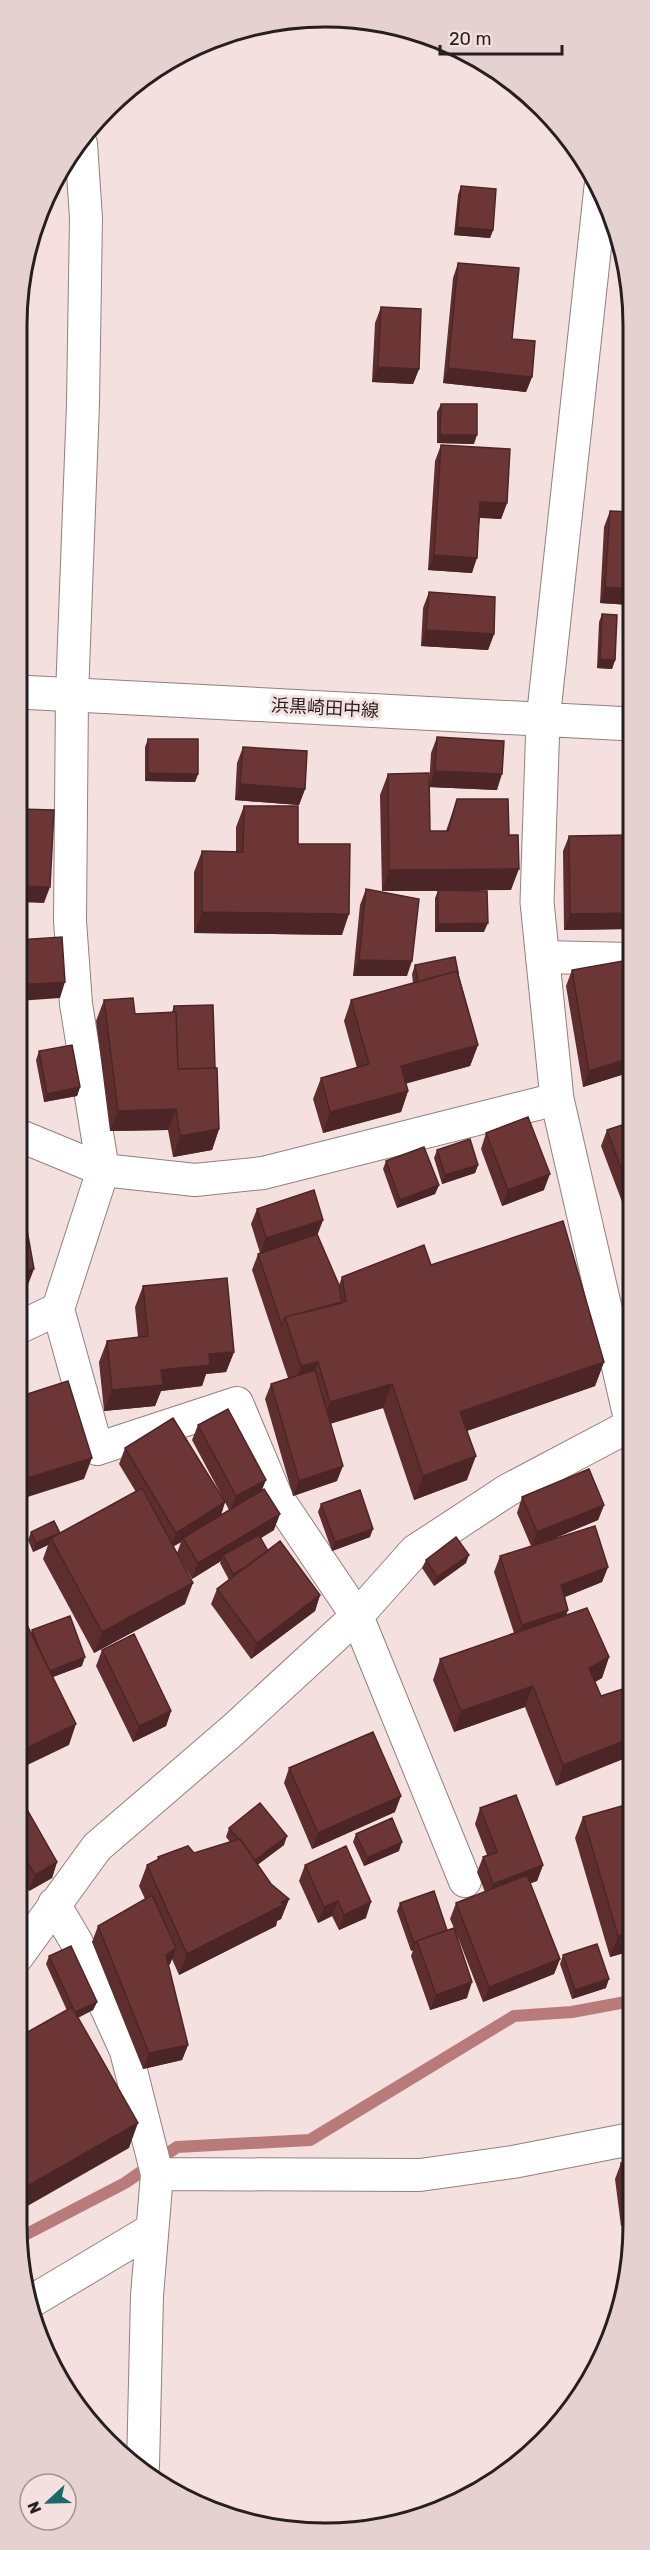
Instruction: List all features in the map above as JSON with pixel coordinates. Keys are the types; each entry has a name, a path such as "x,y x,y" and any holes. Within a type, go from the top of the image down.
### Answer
{"street":[{"path":"82,153 86,218 84,368 72,695 70,921 76,1004 103,1170 58,1309 97,1449 237,1403 276,1496 357,1616 465,1881"},
{"path":"599,208 543,720 537,902 557,1100 623,1355"},
{"name":"浜黒崎田中線","path":"27,692 623,724"},
{"path":"542,957 623,958"},
{"path":"27,1139 103,1170 195,1180 263,1173 557,1100"},
{"path":"27,1324 58,1309"},
{"path":"27,1943 97,1847 233,1730 357,1616 415,1551 508,1490 623,1429"},
{"path":"54,1904 77,1943 126,2051 157,2174 151,2230 143,2460"},
{"path":"157,2174 420,2175 513,2162 623,2141"},
{"path":"36,2298 151,2230"}],"building":[{"path":"461,186 496,189 493,230 457,227"},
{"path":"458,263 519,268 512,339 535,341 532,377 448,368"},
{"path":"381,307 421,309 419,369 378,367"},
{"path":"441,404 477,404 477,435 440,435"},
{"path":"441,445 510,449 507,503 480,502 477,558 434,555"},
{"path":"610,511 623,512 623,588 605,587"},
{"path":"429,592 495,597 494,634 426,630"},
{"path":"602,614 617,615 615,660 600,659"},
{"path":"437,737 504,741 502,774 435,771"},
{"path":"148,739 198,739 198,774 148,773"},
{"path":"243,747 307,751 305,789 240,784"},
{"path":"429,773 430,831 448,831 457,799 508,799 509,835 518,835 519,869 389,870 388,774"},
{"path":"244,806 298,806 298,844 350,844 349,914 202,912 202,851 243,852"},
{"path":"27,809 54,810 50,887 27,886"},
{"path":"623,835 623,913 570,914 569,836"},
{"path":"366,889 419,899 412,961 359,960"},
{"path":"438,890 487,891 488,923 438,924"},
{"path":"62,937 65,982 27,984 27,939"},
{"path":"455,957 458,972 418,982 415,965"},
{"path":"623,961 623,1060 589,1071 572,970"},
{"path":"457,971 478,1045 401,1066 408,1091 330,1112 321,1078 369,1064 351,1000"},
{"path":"133,998 135,1014 176,1012 178,1069 217,1068 219,1129 180,1136 176,1109 118,1111 104,1000"},
{"path":"213,1005 215,1068 178,1069 174,1006"},
{"path":"72,1045 80,1087 47,1094 39,1051"},
{"path":"528,1117 550,1174 508,1190 486,1133"},
{"path":"623,1125 623,1173 607,1130"},
{"path":"470,1139 478,1165 445,1175 437,1150"},
{"path":"424,1147 439,1185 400,1200 386,1161"},
{"path":"314,1190 323,1220 266,1238 257,1209"},
{"path":"563,1221 604,1362 460,1412 476,1456 423,1476 392,1384 330,1402 318,1362 301,1366 285,1317 346,1301 342,1277 424,1245 431,1265"},
{"path":"27,1230 34,1269 27,1270"},
{"path":"317,1234 339,1285 342,1303 285,1317 282,1326 258,1254"},
{"path":"227,1278 234,1352 209,1354 210,1365 161,1370 163,1385 112,1390 107,1341 148,1336 143,1286"},
{"path":"315,1370 343,1466 299,1481 271,1384"},
{"path":"68,1381 92,1458 27,1478 27,1394"},
{"path":"228,1409 266,1480 236,1496 198,1425"},
{"path":"173,1418 225,1502 176,1533 125,1448"},
{"path":"589,1469 604,1505 537,1532 522,1497"},
{"path":"142,1488 193,1583 102,1632 51,1538"},
{"path":"264,1489 280,1514 198,1563 183,1538"},
{"path":"360,1490 373,1529 335,1542 321,1504"},
{"path":"54,1521 60,1533 36,1543 31,1532"},
{"path":"595,1526 608,1567 561,1585 568,1610 522,1625 500,1556"},
{"path":"259,1535 268,1551 233,1574 223,1555"},
{"path":"456,1537 469,1555 437,1577 426,1560"},
{"path":"280,1541 320,1595 257,1643 217,1589"},
{"path":"587,1608 609,1657 589,1668 601,1696 623,1689 623,1741 563,1765 533,1686 461,1711 440,1659"},
{"path":"70,1616 85,1657 50,1671 32,1630"},
{"path":"27,1625 76,1724 27,1748"},
{"path":"134,1634 171,1711 139,1726 102,1650"},
{"path":"373,1732 401,1796 318,1833 289,1768"},
{"path":"516,1795 543,1865 493,1884 483,1857 497,1852 480,1808"},
{"path":"260,1803 287,1836 255,1860 229,1828"},
{"path":"622,1806 623,1934 618,1936 583,1817"},
{"path":"27,1810 57,1862 35,1875 27,1861"},
{"path":"392,1818 402,1842 367,1858 356,1834"},
{"path":"240,1839 271,1884 289,1899 281,1902 283,1905 187,1954 147,1865 159,1859 158,1857 188,1846 194,1853"},
{"path":"346,1846 371,1902 344,1915 338,1901 324,1907 305,1865"},
{"path":"527,1875 560,1959 489,1987 456,1903"},
{"path":"434,1891 447,1930 414,1943 400,1903"},
{"path":"152,1895 176,1948 166,1955 188,2045 149,2053 98,1926"},
{"path":"454,1928 472,1982 436,1995 417,1941"},
{"path":"597,1944 609,1979 575,1990 563,1955"},
{"path":"71,1946 97,2002 75,2012 49,1956"},
{"path":"72,2007 138,2123 27,2186 27,2032"}],"waterway":[{"path":"27,2234 125,2183 177,2147 310,2140 514,2016 572,2012 623,2002"}]}
